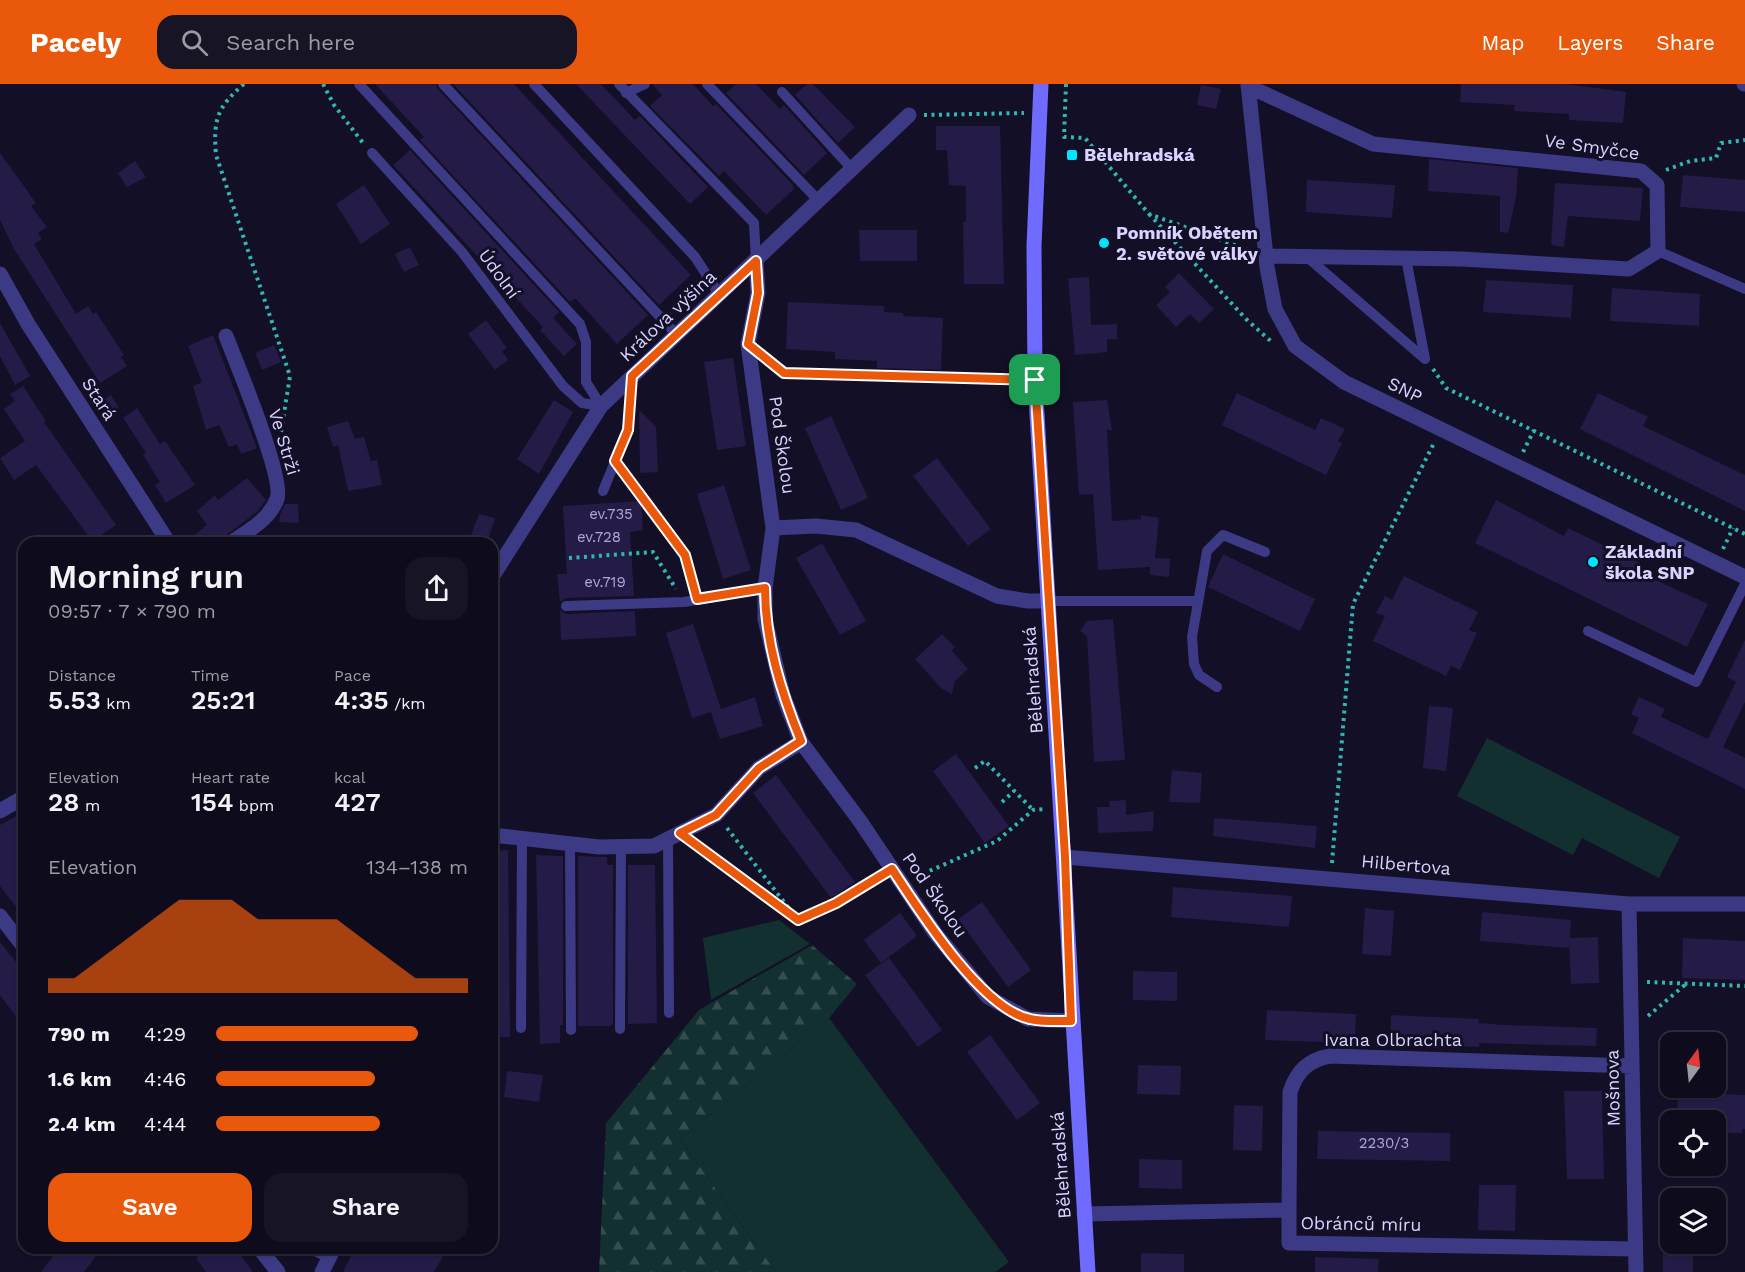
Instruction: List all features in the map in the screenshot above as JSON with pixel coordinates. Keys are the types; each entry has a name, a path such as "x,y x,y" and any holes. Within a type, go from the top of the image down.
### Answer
{"street":[{"name":"Bělehradská","path":"1041,84 1034,246 1035,380 1047,601 1065,857 1071,1021 1088,1272"},
{"name":"SNP","path":"1248,85 1266,256 1275,309 1295,345 1344,382 1745,577"},
{"name":"Ve Smyčce","path":"1248,85 1372,144 1641,171 1657,185 1658,251"},
{"name":"Králova výšina","path":"498,568 601,406 909,115"},
{"path":"1266,256 1406,258 1629,269 1658,251"},
{"name":"Pod Školou","path":"756,261 758,293 748,344 773,528 765,588 765,619 783,695 801,741 935,933 988,997 1028,1019 1071,1021"},
{"name":"Stará","path":"0,274 28,324 165,537"},
{"name":"Ve Strži","path":"226,336 273,465 279,496 267,517 239,537"},
{"path":"773,528 816,526 856,531 998,596 1047,601"},
{"path":"498,836 570,844 654,846 716,815 759,768 801,741"},
{"path":"0,810 18,800"},
{"name":"Hilbertova","path":"1065,857 1629,904 1745,904"},
{"name":"Mošnova","path":"1629,904 1636,1272"},
{"path":"0,916 18,939"},
{"name":"Ivana Olbrachta","path":"1289,1210 1290,1092 1294,1078 1303,1067 1317,1059 1330,1056 1632,1066"},
{"name":"Obránců míru","path":"1084,1214 1289,1210 1289,1243 1635,1249"},
{"path":"264,1254 278,1272"}],"lane":[{"path":"359,84 579,324 586,342 586,382 601,406"},
{"path":"443,84 676,335"},
{"path":"534,84 695,257 720,294"},
{"path":"622,88 645,84"},
{"path":"707,84 819,201"},
{"path":"622,88 754,223 756,261"},
{"path":"782,92 852,169"},
{"name":"Údolní","path":"372,153 462,252 563,386 582,403 601,406"},
{"path":"1658,251 1745,289"},
{"path":"1307,257 1425,359"},
{"path":"1406,258 1425,359"},
{"path":"748,344 784,373 1035,380"},
{"path":"603,491 628,430 632,376"},
{"path":"1217,687 1199,675 1194,664 1192,637 1207,551 1223,535 1265,552"},
{"path":"1588,631 1695,682 1745,584"},
{"path":"566,606 684,602 765,588"},
{"path":"1047,601 1198,601"},
{"path":"669,1013 674,836"},
{"path":"521,1028 522,838"},
{"path":"570,844 571,1030"},
{"path":"620,1029 621,847"},
{"path":"836,903 892,869"}],"path":[{"path":"244,84 224,102 213,129 215,147 290,376 280,436"},
{"path":"323,84 350,130 372,153"},
{"path":"1066,84 1064,137 1085,138 1149,214 1266,256"},
{"path":"909,115 1040,113"},
{"path":"1648,177 1690,161 1716,158 1720,143 1745,140"},
{"path":"1425,359 1446,388 1745,534"},
{"path":"1331,879 1353,604 1441,429"},
{"path":"1517,466 1534,430"},
{"path":"615,461 685,555 697,599"},
{"path":"569,558 653,552 684,602"},
{"path":"975,768 985,761 1033,810"},
{"path":"1002,802 1014,791"},
{"path":"902,884 997,841 1033,810 1061,806"},
{"path":"716,815 798,920"},
{"path":"674,836 798,920"},
{"path":"798,920 836,903"},
{"path":"1631,981 1745,986"},
{"path":"1632,1030 1687,984"}],"green space":[{"path":"1487,738 1680,837 1659,878 1582,838 1573,855 1457,796"},
{"path":"779,920 810,944 711,1000 703,938"},
{"path":"812,945 857,984 829,1018 680,1139 776,1272 599,1272 606,1123 699,1010"},
{"path":"829,1018 1009,1262 995,1272 776,1272 680,1139"}],"building":[{"path":"375,84 436,84 438,89 648,315 617,344 575,298 570,302 420,140 424,137"},
{"path":"453,84 514,84 691,275 659,305"},
{"path":"576,84 601,84 635,120 640,116 708,187 690,204"},
{"path":"652,84 693,84 713,106 716,104 793,185 794,189 766,215 724,171 719,176 650,106 662,95"},
{"path":"736,84 756,84 780,109 784,105 827,153 804,175 726,93"},
{"path":"807,84 813,84 855,127 838,143 795,95"},
{"path":"1461,84 1566,84 1626,92 1623,123 1569,120 1569,114 1514,111 1515,105 1460,102"},
{"path":"1201,85 1221,89 1216,109 1197,105"},
{"path":"936,126 1000,126 1004,284 964,284 963,222 966,222 966,186 949,185 947,150 936,150"},
{"path":"410,150 559,312 553,318 577,344 564,356 540,330 543,327 393,165"},
{"path":"0,153 36,203 31,206 47,227 38,233 42,239 34,244 76,314 88,306 93,314 96,312 124,355 121,357 127,366 100,383 14,249 0,220"},
{"path":"1429,159 1518,168 1516,197 1508,233 1500,232 1500,196 1428,191"},
{"path":"135,161 146,177 127,187 118,173"},
{"path":"1683,175 1745,180 1745,212 1680,207"},
{"path":"1307,180 1395,185 1392,218 1306,212"},
{"path":"1555,183 1643,188 1640,221 1568,216 1564,247 1551,245"},
{"path":"364,185 390,224 361,244 336,204"},
{"path":"859,230 917,230 917,261 860,261"},
{"path":"410,247 419,265 404,272 395,254"},
{"path":"1179,273 1214,309 1199,323 1190,314 1176,327 1156,305 1170,292 1165,287"},
{"path":"1089,277 1091,325 1117,324 1117,339 1107,339 1107,352 1075,355 1068,278"},
{"path":"1486,280 1573,285 1571,318 1483,312"},
{"path":"1612,288 1700,294 1699,326 1610,321"},
{"path":"788,302 884,306 884,312 903,313 903,316 943,318 941,370 877,368 877,361 835,359 835,352 786,349"},
{"path":"486,320 507,348 502,351 508,360 495,370 468,334"},
{"path":"0,323 30,376 15,385 0,356"},
{"path":"213,335 257,448 241,454 237,444 229,447 219,425 206,430 193,386 202,382 188,346"},
{"path":"274,345 281,362 262,370 255,353"},
{"path":"733,358 746,446 717,450 704,362"},
{"path":"23,386 46,421 44,422 116,525 98,537 89,537 36,465 14,480 0,458 25,441 4,409 15,401 10,394"},
{"path":"1237,393 1315,430 1321,418 1345,429 1338,441 1342,443 1326,475 1222,425"},
{"path":"1598,393 1648,417 1643,426 1745,475 1745,511 1580,429"},
{"path":"111,395 119,408 105,418 96,405"},
{"path":"554,400 573,412 539,474 517,459"},
{"path":"1107,400 1112,430 1107,430 1112,521 1141,519 1141,515 1159,518 1155,558 1170,559 1169,577 1150,575 1150,567 1098,570 1093,494 1079,495 1073,402"},
{"path":"137,408 160,444 165,441 195,485 166,503 155,485 160,482 143,455 146,453 123,418"},
{"path":"639,410 656,427 658,472 640,473"},
{"path":"831,416 868,498 841,510 805,428"},
{"path":"348,421 355,439 364,437 371,461 377,460 382,485 348,491 338,445 333,447 327,427"},
{"path":"937,458 991,529 968,546 913,476"},
{"path":"247,478 266,500 258,511 224,537 192,537 207,525 197,511 215,495 218,500"},
{"path":"724,485 751,570 723,579 697,494"},
{"path":"1496,500 1564,536 1568,528 1642,564 1638,572 1708,604 1687,647 1475,543"},
{"path":"641,501 643,530 630,532 634,596 566,598 560,602 557,574 567,574 563,506"},
{"path":"285,504 298,504 299,523 279,522"},
{"path":"479,514 495,518 489,537 470,537"},
{"path":"822,543 866,621 840,635 796,558"},
{"path":"1223,554 1315,599 1300,631 1208,587"},
{"path":"1404,576 1478,612 1469,630 1477,633 1460,670 1451,666 1446,676 1373,641 1385,616 1376,613 1385,596 1392,600"},
{"path":"560,610 566,614 635,611 636,636 561,640"},
{"path":"1113,619 1125,760 1094,762 1087,636 1080,631 1087,621"},
{"path":"693,624 721,709 755,697 763,726 720,739 711,712 692,718 666,633"},
{"path":"942,634 955,647 952,651 968,669 955,681 952,694 941,688 915,659"},
{"path":"1745,640 1745,702 1723,747 1745,758 1745,789 1632,733 1639,718 1631,714 1639,697 1665,709 1661,717 1708,739 1736,682 1727,677"},
{"path":"1429,706 1453,708 1446,771 1423,768"},
{"path":"956,754 1009,826 985,843 933,771"},
{"path":"1172,770 1202,773 1200,803 1169,802"},
{"path":"776,775 855,882 831,898 753,793"},
{"path":"1126,800 1126,815 1154,811 1153,831 1098,833 1097,807 1110,807 1109,801"},
{"path":"18,815 18,909 0,886 0,825"},
{"path":"1214,818 1317,826 1315,848 1213,836"},
{"path":"508,850 510,1037 498,1037 498,851"},
{"path":"536,855 563,856 563,1025 560,1025 560,1043 540,1044"},
{"path":"578,856 607,857 607,865 613,865 613,1024 609,1026 578,1026"},
{"path":"628,865 655,865 657,1023 628,1024"},
{"path":"1173,887 1292,896 1289,927 1171,917"},
{"path":"982,902 1031,970 1008,987 958,919"},
{"path":"1365,908 1394,911 1391,956 1362,954"},
{"path":"1482,912 1571,920 1570,938 1598,937 1599,983 1571,984 1569,941 1569,948 1480,941"},
{"path":"900,913 917,936 881,963 864,940"},
{"path":"1683,938 1745,941 1745,980 1682,978"},
{"path":"0,942 18,964 18,1019 0,995"},
{"path":"889,958 942,1030 918,1047 865,975"},
{"path":"1133,971 1177,972 1177,1001 1133,1000"},
{"path":"1267,1010 1356,1014 1355,1043 1265,1040"},
{"path":"1391,1015 1479,1019 1479,1023 1505,1025 1597,1028 1596,1046 1479,1043 1479,1047 1390,1044"},
{"path":"990,1035 1040,1103 1017,1120 967,1052"},
{"path":"1138,1065 1181,1066 1180,1095 1137,1094"},
{"path":"507,1071 543,1075 539,1102 504,1097"},
{"path":"1564,1091 1602,1091 1604,1179 1567,1179"},
{"path":"1726,1094 1745,1095 1745,1129 1742,1129 1742,1133 1726,1133 1726,1110 1677,1110 1678,1098 1726,1098"},
{"path":"1234,1105 1263,1106 1262,1151 1233,1150"},
{"path":"1318,1131 1450,1133 1450,1161 1317,1159"},
{"path":"1139,1159 1182,1160 1182,1189 1139,1188"},
{"path":"1479,1185 1516,1185 1515,1231 1478,1230"},
{"path":"1141,1253 1184,1254 1184,1272 1141,1272"},
{"path":"54,1254 98,1254 84,1272 41,1272"},
{"path":"196,1254 240,1254 253,1272 206,1272 196,1258 198,1257"},
{"path":"352,1254 444,1254 434,1272 343,1272"},
{"path":"1663,1254 1693,1254 1693,1272 1663,1272"},
{"path":"1315,1257 1379,1259 1378,1272 1315,1272"}],"place":[{"name":"Bělehradská","path":"1072,155"},
{"name":"Pomník Obětem 2. světové války","path":"1104,243"},
{"name":"Základní škola SNP","path":"1593,562"}],"route":[{"path":"756,261 758,293 748,344 784,373 1035,380 1047,601 1065,857 1071,1021 1028,1019 988,997 935,933 892,869 836,903 798,920 680,833 716,815 759,768 801,741 783,695 765,619 765,588 697,599 685,555 615,461 628,430 632,376 756,261"}]}
